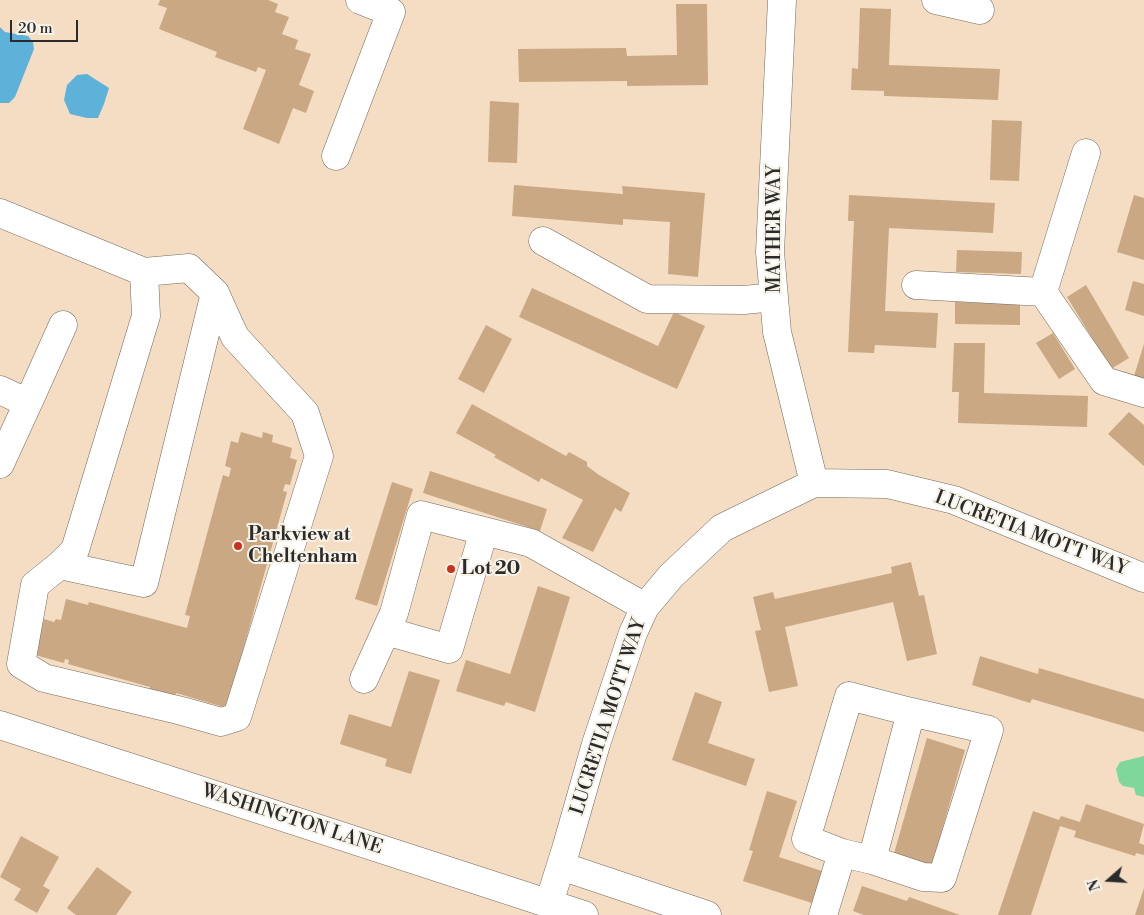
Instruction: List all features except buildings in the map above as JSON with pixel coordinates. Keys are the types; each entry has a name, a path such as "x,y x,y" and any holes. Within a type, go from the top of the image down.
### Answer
{"street":[{"path":"336,156 393,6 360,0"},
{"name":"MATHER WAY","path":"782,0 770,252 776,332 814,483"},
{"path":"936,0 980,10"},
{"path":"1043,292 1086,153"},
{"path":"0,213 144,272 189,268 215,293 236,337 305,413 319,456 237,717 220,722 44,678 21,664 35,585 75,550 146,316 144,272"},
{"path":"543,241 647,299 744,300 774,297"},
{"path":"916,285 1043,292"},
{"path":"1043,292 1104,381 1144,393"},
{"path":"60,565 144,583 215,293"},
{"path":"0,464 63,325"},
{"path":"0,390 28,402"},
{"name":"LUCRETIA MOTT WAY","path":"549,903 596,744 633,633 645,607 671,576 722,528 814,483 887,484 954,500 1144,578"},
{"path":"364,678 394,613 421,515 531,543 645,607"},
{"path":"386,631 449,649 484,531"},
{"path":"849,696 989,730 942,878 923,877 842,852 806,839 849,696"},
{"path":"872,860 911,712"},
{"name":"WASHINGTON LANE","path":"0,726 584,915"},
{"path":"823,915 842,852"},
{"path":"561,866 707,915"}],"green space":[{"path":"1144,756 1144,797 1136,795 1134,788 1123,786 1119,782 1116,769 1120,762"}],"water":[{"path":"0,27 5,32 28,36 33,42 34,49 15,97 9,103 0,103"},
{"path":"87,74 109,88 98,118 87,118 70,114 64,100 67,85 77,75"}],"place":[{"name":"Parkview at Cheltenham","path":"238,546"},
{"name":"Lot 20","path":"451,569"}]}
